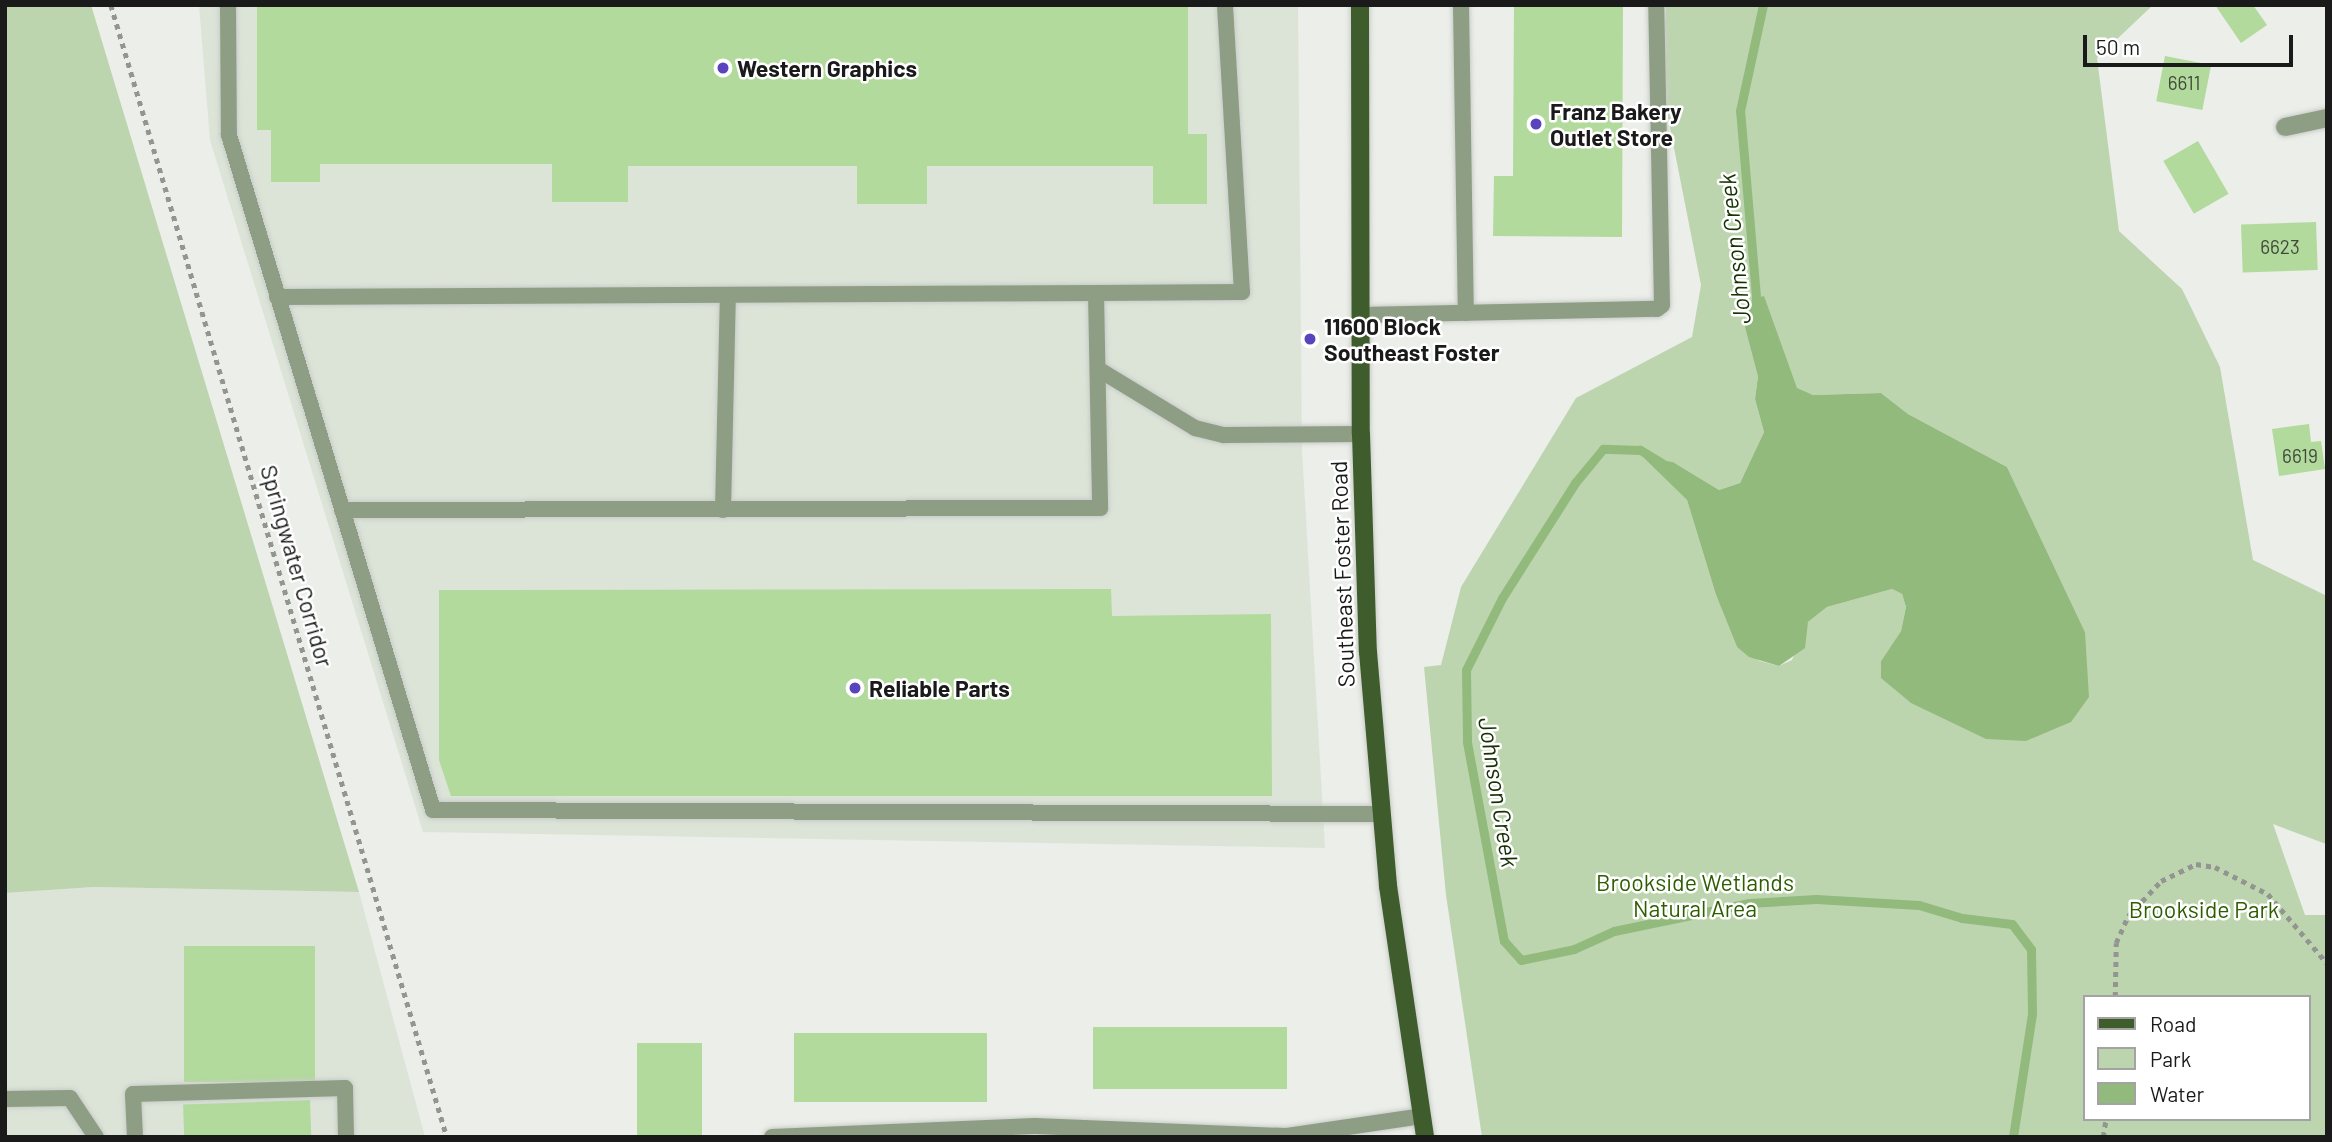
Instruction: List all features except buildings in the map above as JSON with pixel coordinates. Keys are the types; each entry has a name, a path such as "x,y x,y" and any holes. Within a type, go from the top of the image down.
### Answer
{"main road":[{"name":"Southeast Foster Road","path":"1360,5 1362,434 1368,639 1381,814 1425,1137"}],"street":[{"path":"2285,127 2327,118"}],"lane":[{"path":"228,5 229,135 433,810 1381,814"},
{"path":"277,297 728,297 1242,292 1225,5"},
{"path":"1461,5 1466,313"},
{"path":"1361,315 1657,309 1662,304 1656,5"},
{"path":"342,510 1100,508 1096,293"},
{"path":"723,510 728,297"},
{"path":"1098,369 1175,418 1224,435 1362,434"},
{"path":"135,1137 133,1094 345,1088 346,1137"},
{"path":"5,1099 70,1098 96,1137"},
{"path":"772,1137 1035,1126 1287,1136 1422,1116"}],"path":[{"name":"Springwater Corridor","path":"111,5 447,1137"},
{"path":"2115,995 2116,943 2127,916 2161,881 2196,864 2215,867 2268,894 2327,963"}],"shaded area":[{"path":"199,5 1298,5 1302,450 1325,848 423,832 210,140"},
{"path":"94,887 359,892 425,1137 5,1137 5,893"}],"green space":[{"path":"5,5 91,5 359,892 94,887 5,893"},
{"name":"Brookside Wetlands Natural Area","path":"1666,5 2153,5 2097,58 2119,231 2182,289 2220,367 2253,560 2327,596 2326,844 2273,824 2305,915 2327,915 2327,1137 1482,1137 1446,895 1424,667 1441,665 1461,587 1576,398 1692,337 1701,285 1662,87","holes":["1758,376 1813,395 1881,393 1908,414 2007,467 2085,632 1881,661 1901,631 1906,607 1902,594 1892,589 1827,607 1808,622 1792,660 1779,666 1760,661 1737,647 1716,595 1687,500 1643,456 1673,462 1719,490 1740,483 1764,432 1755,399"]}],"water":[{"path":"1764,296 1797,388 1813,395 1881,393 1908,414 2007,467 2085,632 2089,697 2071,722 2026,741 1986,739 1911,703 1881,678 1881,661 1901,631 1906,607 1902,594 1892,589 1827,607 1808,622 1805,648 1779,666 1749,657 1737,647 1716,595 1687,500 1642,456 1673,462 1719,490 1740,483 1764,432 1755,399 1758,376 1745,327 1752,299"}],"waterway":[{"name":"Johnson Creek","path":"1757,308 1740,111 1763,5"},
{"name":"Johnson Creek","path":"1662,463 1640,450 1603,449 1575,483 1502,598 1466,670 1467,742 1504,941 1521,960 1574,949 1614,931 1749,903 1816,899 1919,905 1962,918 2012,924 2031,949 2032,1014 2013,1137"}],"place":[{"name":"Western Graphics","path":"723,68"},
{"name":"Franz Bakery Outlet Store","path":"1536,124"},
{"name":"11600 Block Southeast Foster","path":"1310,339"},
{"name":"Reliable Parts","path":"855,688"}],"park label":[{"name":"Brookside Park","path":"2204,909"}]}
